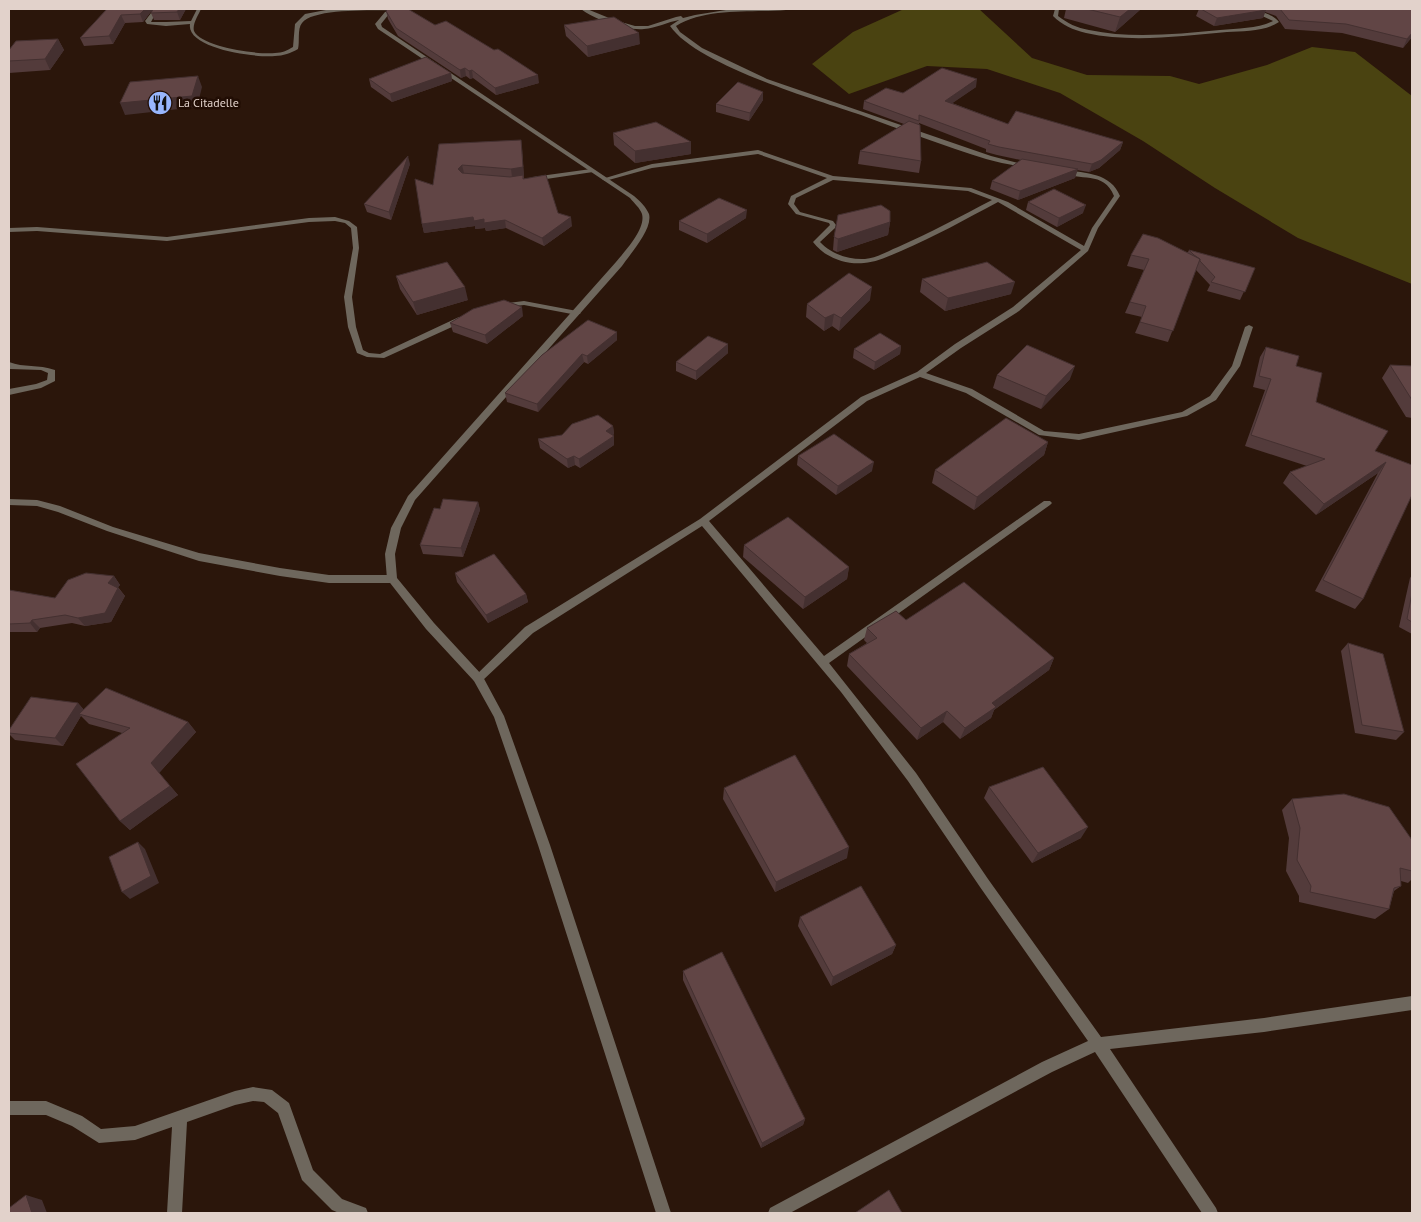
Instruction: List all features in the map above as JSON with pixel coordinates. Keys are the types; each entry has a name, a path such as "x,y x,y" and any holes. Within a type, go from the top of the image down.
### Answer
{"street":[{"path":"156,9 148,21 149,23 192,22"},
{"path":"199,9 192,22 192,31 195,35 205,41 235,51 275,55 296,48 298,24 307,15 326,11 404,9"},
{"path":"404,9 387,13 378,24 380,28 632,197 643,209 646,216 646,223 619,264 411,498 396,528 390,554 392,579 430,626 478,678 502,725 544,845 664,1213"},
{"path":"583,9 625,25 643,28 687,17 786,9"},
{"path":"1057,9 1055,16 1058,20 1078,29 1146,37 1254,27 1276,22 1274,19 1250,9"},
{"path":"687,17 673,26 681,36 724,61 765,80 989,158 1036,167"},
{"path":"604,179 652,166 700,161 745,152 758,152 832,178 969,189 997,200 1086,250"},
{"path":"478,678 529,630 703,521 864,399 920,374 958,346 1016,310 1086,250 1095,228 1117,196 1116,192 1110,184 1099,178 1054,170"},
{"path":"526,180 591,171"},
{"path":"832,178 793,198 791,204 798,212 831,222 833,225 832,228 818,238 816,242 820,248 856,262 875,259 910,244 997,200"},
{"path":"9,230 37,229 167,239 309,220 335,219 347,222 354,227 356,248 348,297 352,327 360,351 367,355 382,356 473,315"},
{"path":"488,310 510,304 524,303 577,313"},
{"path":"920,374 969,392 1042,433 1052,436 1079,437 1184,414 1213,398 1236,366 1250,327"},
{"path":"9,364 13,367 42,368 52,372 52,376 51,381 38,386 9,392"},
{"path":"9,502 36,503 60,508 110,529 199,557 329,579 392,579"},
{"path":"822,663 1047,503"},
{"path":"703,521 822,663 912,777 984,883 1098,1044 1211,1213"},
{"path":"776,1213 1047,1067 1098,1044 1264,1025 1412,1004"},
{"path":"9,1108 46,1108 77,1121 99,1136 135,1133 235,1098 253,1094 267,1095 284,1108 307,1175 337,1205 361,1213"},
{"path":"175,1213 180,1118"}],"shaded area":[{"path":"904,9 979,9 1032,58 1087,75 1170,76 1199,84 1267,65 1312,47 1355,52 1412,96 1412,284 1298,238 1215,188 1143,141 1060,93 987,69 927,66 849,94 812,64 853,32"}],"building":[{"path":"107,9 145,9 140,14 121,15 109,36 80,38"},
{"path":"153,9 179,9 177,12 151,13"},
{"path":"388,9 408,9 435,25 446,21 494,50 498,49 538,75 495,88 472,70 469,71 465,68 460,70 396,28 386,11"},
{"path":"1087,9 1130,9 1120,17"},
{"path":"1201,9 1264,9 1266,10 1217,18"},
{"path":"1280,9 1412,9 1412,33 1407,39 1346,24 1289,20"},
{"path":"614,17 639,33 587,46 564,25"},
{"path":"58,39 45,59 9,61 9,50 16,41"},
{"path":"426,57 451,73 390,94 369,79"},
{"path":"942,68 977,79 945,101 1008,124 1016,111 1123,142 1101,160 1092,164 988,144 990,141 919,115 919,121 864,101 886,88 903,93"},
{"path":"198,76 192,96 120,103 130,82"},
{"path":"738,82 763,92 750,113 716,104"},
{"path":"909,121 920,125 921,161 860,151"},
{"path":"656,122 691,142 635,151 613,133"},
{"path":"521,140 523,167 511,169 462,165 458,169 462,173 510,177 523,175 523,179 546,175 558,213 571,217 542,238 505,220 484,223 484,219 474,221 473,217 422,224 415,179 433,185 439,144"},
{"path":"408,156 389,212 364,204"},
{"path":"1022,159 1078,169 1020,191 992,181"},
{"path":"1054,189 1086,205 1059,218 1028,202"},
{"path":"719,198 747,210 707,234 679,221"},
{"path":"881,205 890,211 890,222 838,239 834,237 838,215"},
{"path":"1143,234 1158,238 1200,259 1173,331 1140,322 1146,306 1130,302 1149,259 1131,255"},
{"path":"1189,250 1255,268 1245,292 1211,282 1215,277 1200,259"},
{"path":"447,262 465,287 413,302 396,276"},
{"path":"987,262 1015,282 948,298 922,279"},
{"path":"849,273 872,287 841,318 834,314 825,318 807,304"},
{"path":"504,300 522,307 485,335 450,323 473,309"},
{"path":"588,320 617,332 587,356 582,354 537,404 505,393 542,355"},
{"path":"880,333 901,346 875,362 854,349"},
{"path":"708,336 728,344 696,371 676,362"},
{"path":"1027,345 1075,366 1046,396 997,375"},
{"path":"1266,347 1299,356 1296,366 1322,373 1316,402 1388,431 1375,451 1412,465 1412,495 1363,599 1323,580 1386,462 1324,504 1290,472 1325,459 1251,435 1271,379 1259,376"},
{"path":"1390,365 1412,366 1412,400"},
{"path":"598,415 613,426 606,431 614,436 579,459 574,456 567,459 538,439 562,435 572,424"},
{"path":"1006,418 1048,442 977,497 935,470"},
{"path":"834,434 874,462 838,486 798,456"},
{"path":"443,499 478,502 461,548 420,545 434,508 440,509"},
{"path":"788,517 849,567 805,597 744,545"},
{"path":"494,554 526,594 486,615 455,573"},
{"path":"86,573 114,576 108,583 118,588 105,613 78,618 65,615 32,620 30,623 9,624 9,590 55,598 68,580"},
{"path":"964,582 1054,658 992,703 996,707 965,728 947,711 921,728 849,654 877,638 867,628 896,611 906,620"},
{"path":"1412,593 1412,622 1407,619"},
{"path":"1348,643 1383,654 1404,732 1362,725"},
{"path":"106,688 188,722 151,763 170,786 120,821 76,764 130,728 79,714"},
{"path":"31,697 78,703 55,738 9,733 9,730"},
{"path":"795,755 849,847 776,882 724,788"},
{"path":"1043,767 1088,827 1038,853 989,787"},
{"path":"1344,794 1389,807 1412,840 1412,871 1400,868 1401,886 1394,888 1389,909 1310,892 1311,886 1297,860 1300,828 1292,799"},
{"path":"138,842 151,876 122,892 109,857"},
{"path":"861,886 896,945 833,977 800,917"},
{"path":"722,952 805,1119 762,1143 683,971"},
{"path":"889,1190 902,1213 855,1213"},
{"path":"26,1195 32,1213 9,1213 9,1208"}],"place":[{"name":"La Citadelle","path":"160,103"}]}
